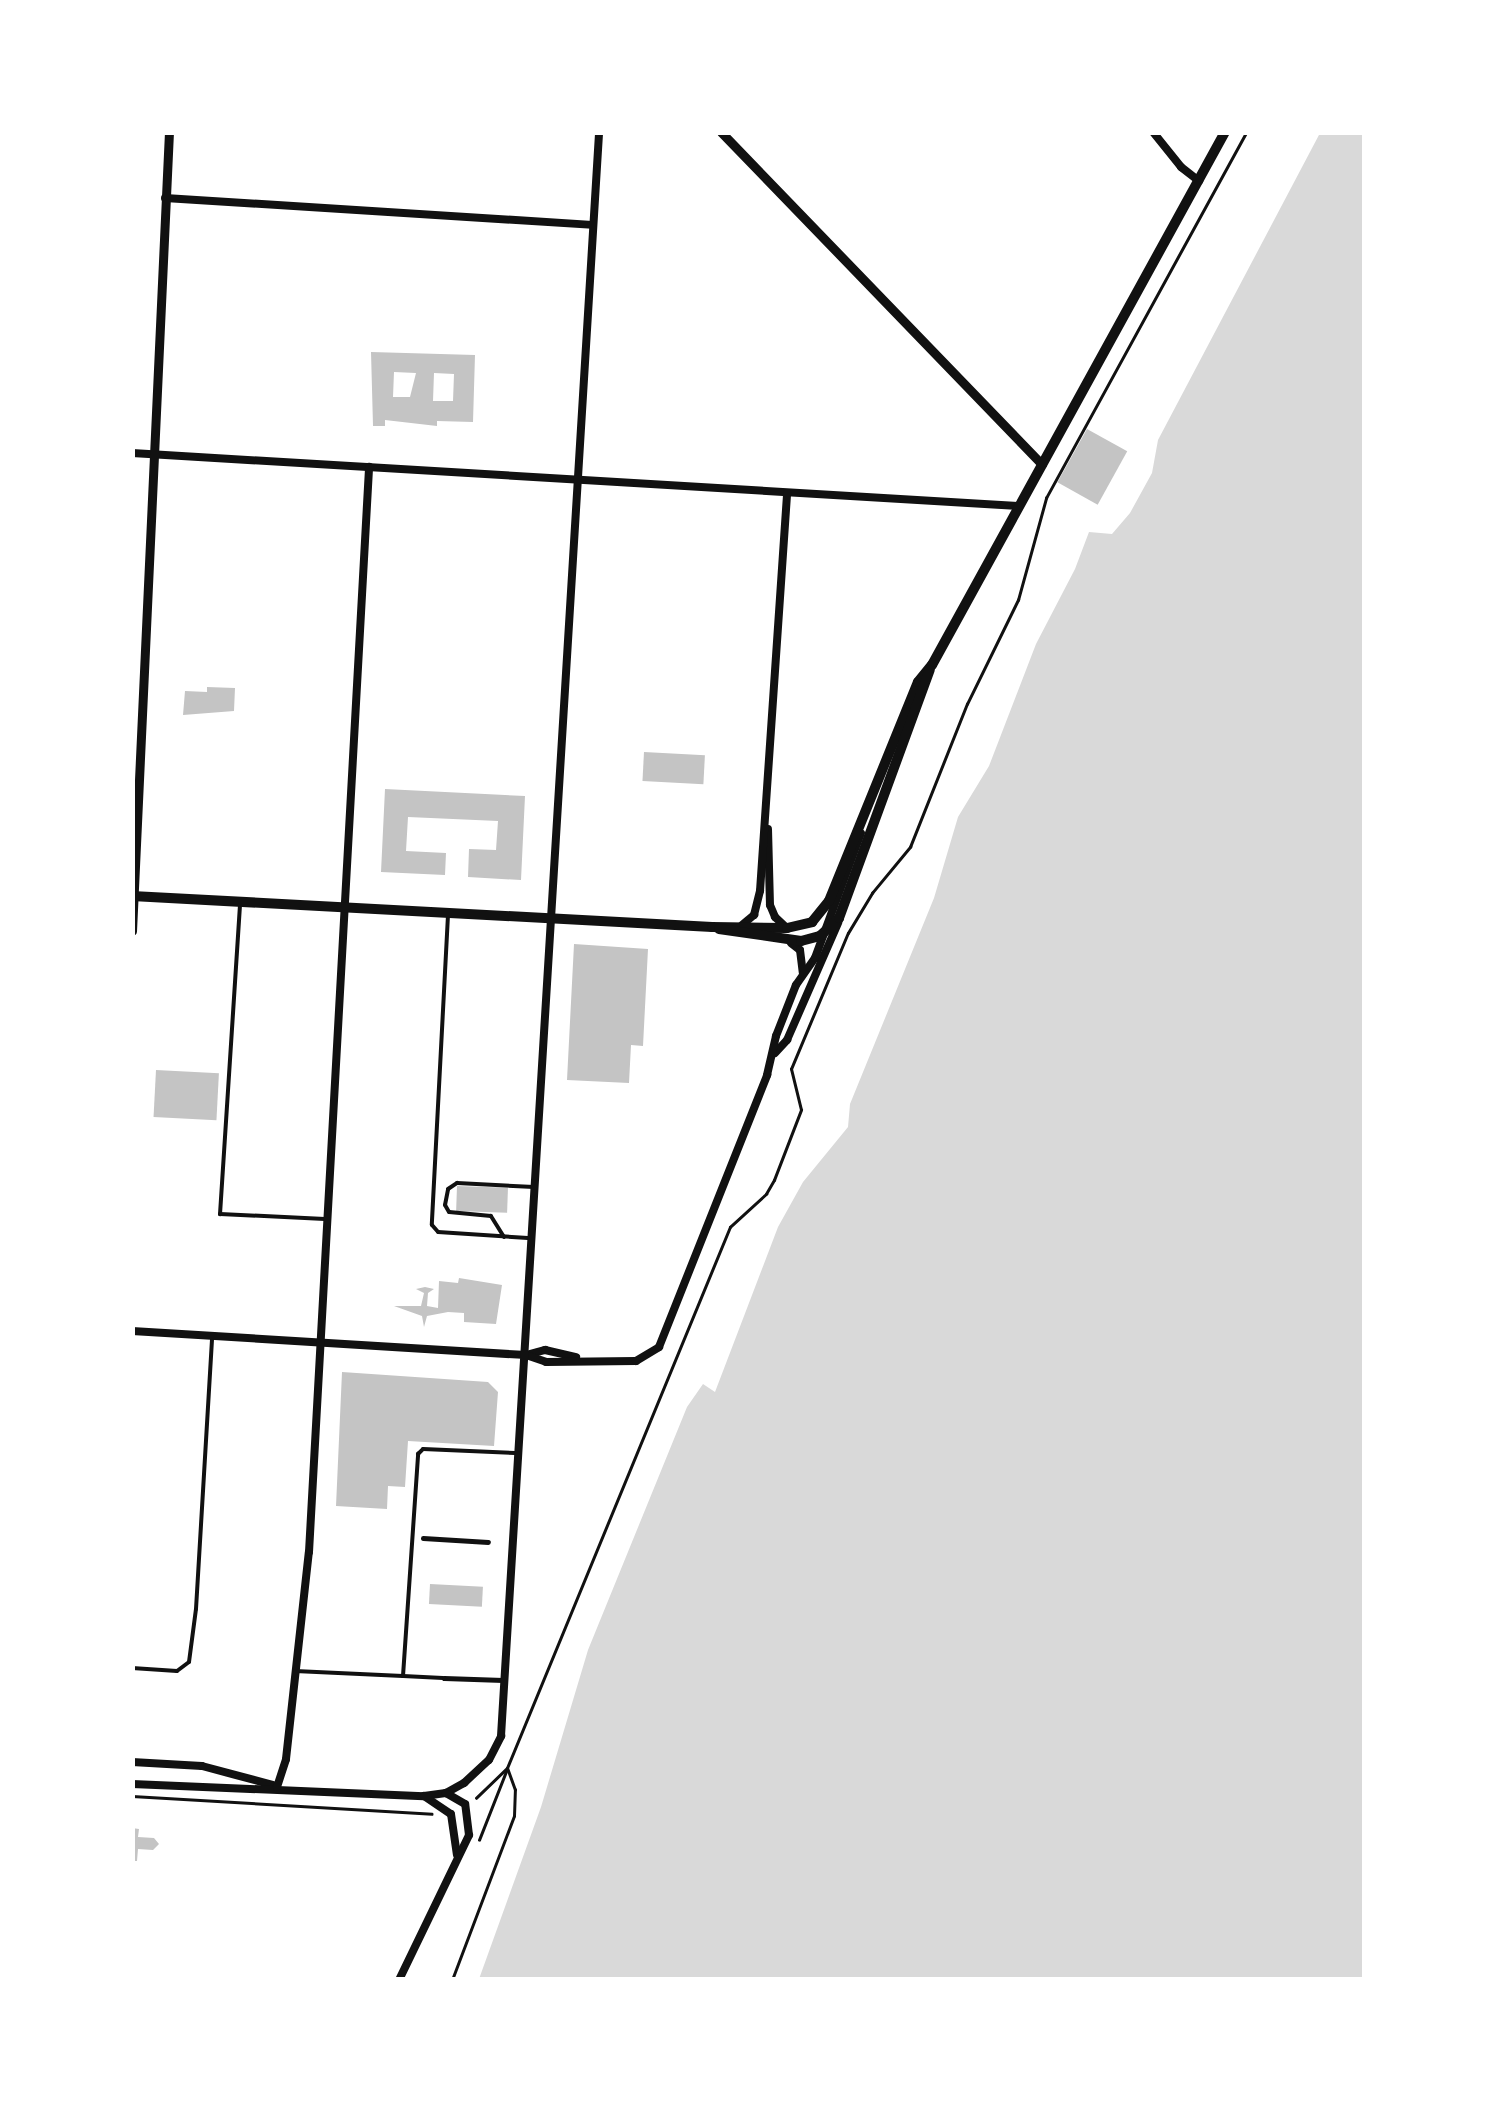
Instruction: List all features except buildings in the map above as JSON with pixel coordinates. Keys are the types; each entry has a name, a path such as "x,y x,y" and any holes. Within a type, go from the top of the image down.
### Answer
{"main road":[{"path":"134,896 820,936 839,918 932,664 1225,132"},
{"path":"712,927 742,925 785,934 820,916 918,682 932,664"}],"street":[{"path":"132,931 169,132"},
{"path":"132,1784 424,1796 446,1793 480,1771 501,1736 599,132"},
{"path":"721,132 1042,464"},
{"path":"1152,132 1181,168 1198,181"},
{"path":"165,198 592,225"},
{"path":"132,454 1018,506"},
{"path":"277,1787 286,1763 304,1626 370,468"},
{"path":"787,493 767,824 770,905 785,934 800,950 803,973"},
{"path":"132,1331 526,1355 545,1350 579,1359 643,1360 659,1347 775,1053 776,1036 803,973 815,958 820,936 853,860 864,812"},
{"path":"742,925 758,906 761,846 767,824"},
{"path":"775,1053 788,1040 839,918"},
{"path":"424,1538 488,1542"},
{"path":"444,1678 503,1680"},
{"path":"132,1762 202,1766 277,1787"},
{"path":"400,1980 468,1835 470,1817 463,1801 446,1793"},
{"path":"424,1796 451,1814 456,1855"}],"lane":[{"path":"240,902 220,1214 326,1219"},
{"path":"448,914 432,1224 438,1232 533,1238"},
{"path":"504,1237 485,1215 450,1212 446,1205 450,1186 536,1187"},
{"path":"484,1235 493,1230 494,1221"},
{"path":"132,1668 177,1671 188,1662 196,1609 212,1336"},
{"path":"403,1676 416,1457 424,1449 520,1453"},
{"path":"295,1672 444,1678"}],"path":[{"path":"471,1801 507,1768 730,1227 766,1194 774,1180 800,1110 790,1072 852,924 913,840 968,704 1018,600 1046,498 1246,132"},
{"path":"480,1839 508,1776 507,1768"},
{"path":"452,1980 514,1816 515,1790 507,1768"},
{"path":"132,1796 438,1813"}],"shaded area":[{"path":"1320,133 1364,133 1364,1979 479,1979 541,1807 588,1650 687,1407 703,1384 715,1392 778,1227 803,1182 848,1127 850,1104 934,898 958,817 989,766 1036,644 1075,569 1089,532 1112,534 1130,513 1152,473 1158,440"}]}
